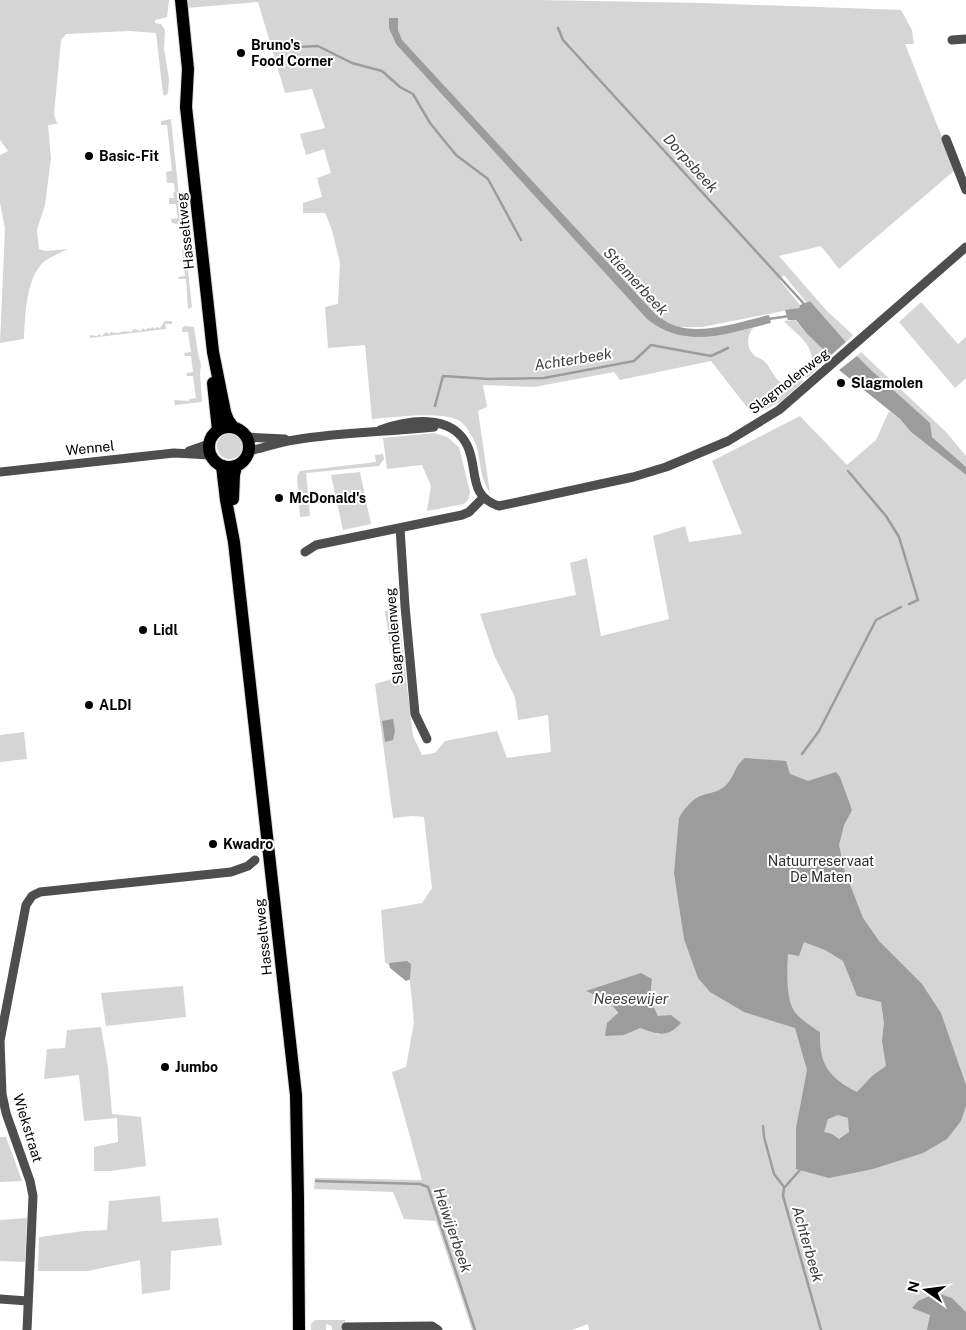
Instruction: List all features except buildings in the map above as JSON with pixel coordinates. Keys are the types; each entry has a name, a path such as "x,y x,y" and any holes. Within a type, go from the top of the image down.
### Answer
{"main road":[{"name":"Hasseltweg","path":"175,0 182,95 186,107"},
{"name":"Hasseltweg","path":"181,0 188,69 186,107 214,352 225,412 233,427 243,432 246,437"},
{"name":"Hasseltweg","path":"214,352 213,390 218,430"},
{"path":"233,427 222,428 210,438 210,449 217,463 222,466 236,466 246,457 249,450 246,437"},
{"name":"Hasseltweg","path":"222,466 234,542 296,1095 298,1330"},
{"name":"Hasseltweg","path":"234,542 232,487 236,466"}],"street":[{"path":"952,40 966,39"},
{"path":"946,139 966,190"},
{"name":"Slagmolenweg","path":"483,498 499,506 509,505 632,478 674,464 728,441 779,410 966,248"},
{"path":"249,450 293,440 380,430 410,422 447,425 459,433 468,446 475,478 483,498 469,512 316,545 305,552"},
{"path":"246,437 293,440"},
{"name":"Wennel","path":"0,472 210,449"},
{"name":"Slagmolenweg","path":"400,528 415,714 428,740"},
{"name":"Wiekstraat","path":"26,1330 33,1196 30,1181 6,1113 2,1094 0,1041 26,904 32,896 40,892 231,872 248,866 255,860"},
{"path":"0,1299 28,1301"},
{"path":"346,1327 432,1326 438,1330"}],"green space":[{"path":"0,0 169,0 167,17 155,20 155,23 161,24 165,30 164,49 169,79 168,93 165,96 163,94 156,33 130,31 66,34 61,40 54,114 57,124 48,125 51,158 45,205 37,230 39,249 46,251 67,249 46,261 35,273 27,301 24,339 0,343 5,228 0,203 0,155 8,151 0,140"},
{"path":"185,0 537,0 703,3 901,10 912,30 914,44 905,44 955,170 839,269 821,246 779,256 827,311 853,335 846,342 810,301 806,302 784,275 779,279 800,305 799,308 702,327 680,327 681,335 699,335 753,328 749,334 748,341 749,348 753,354 764,361 780,382 788,385 800,378 803,382 782,401 753,415 711,361 620,380 614,372 534,387 483,385 487,407 478,411 490,493 482,476 475,442 464,424 450,417 428,415 372,419 365,345 328,348 325,307 338,304 340,263 332,230 325,213 303,213 303,203 322,197 317,178 331,173 324,149 306,155 300,134 325,128 312,89 285,93 258,2 186,8"},
{"path":"171,119 182,225 172,223 171,219 178,218 176,204 169,204 169,198 174,198 173,193 175,192 174,183 167,183 166,172 172,171 167,125 161,125 161,121"},
{"path":"182,249 186,252 192,307 188,309 186,279 179,279 178,277 185,276"},
{"path":"921,302 958,344 966,337 966,378 955,388 899,322"},
{"path":"795,320 830,356 807,378 804,374 812,367 808,346 784,321"},
{"path":"165,321 172,321 172,324 165,324 166,329 90,338 90,335 97,336 99,334 102,336 106,332 109,334 111,332 131,332 134,329 141,331 143,328 145,330 152,327 155,329 156,327 160,328"},
{"path":"185,326 194,327 201,365 202,402 175,405 174,400 189,401 189,399 196,398 193,376 187,376 186,373 193,372 191,356 185,356 184,353 191,352 188,332 182,332 182,328"},
{"path":"861,352 945,431 966,456 966,467 932,437 857,356"},
{"name":"Natuurreservaat De Maten","path":"889,411 900,419 911,432 966,475 966,1330 589,1330 588,1324 572,1330 472,1330 436,1221 404,1219 393,1192 314,1189 315,1178 422,1180 392,1072 406,1067 414,1022 410,981 385,962 381,910 422,903 432,888 424,817 393,818 375,684 395,678 385,611 398,611 413,736 422,755 435,753 445,741 497,731 507,758 551,752 548,715 518,720 515,697 494,655 480,614 576,595 570,563 587,558 601,636 669,619 653,536 685,526 689,542 742,534 712,461 800,416 847,465 876,440","holes":["652,979 650,999 658,1016 660,1035 640,1027 624,1035 606,1035 607,1023 618,1014 609,1001 587,991 612,984"]},
{"path":"230,433 239,437 243,446 239,455 230,459 221,455 217,446 221,437"},
{"path":"434,433 447,437 459,447 470,492 468,500 464,504 427,511 431,486 422,465 387,469 383,438"},
{"path":"383,454 384,459 379,466 306,473 310,516 300,517 297,477 300,471 376,462 375,455"},
{"path":"360,472 371,524 343,530 331,475"},
{"path":"24,732 27,759 0,762 0,735"},
{"path":"183,986 186,1017 106,1026 101,993"},
{"path":"101,1027 108,1067 112,1114 141,1117 146,1166 111,1171 94,1171 94,1147 118,1142 117,1118 84,1121 79,1075 44,1079 47,1049 65,1048 67,1030"},
{"path":"0,1137 6,1137 22,1181 0,1182"},
{"path":"160,1196 162,1222 218,1218 222,1245 171,1251 170,1290 142,1294 140,1260 88,1271 38,1271 39,1237 107,1230 109,1201"},
{"path":"27,1218 25,1262 0,1261 0,1220"},
{"path":"315,1320 345,1320 345,1330 332,1330 332,1326 326,1324 326,1330 311,1330 311,1324"}],"water":[{"path":"389,18 398,18 398,30 402,40 656,315 676,326 698,329 722,326 769,315 771,323 723,334 693,337 678,335 648,320 396,44 389,28"},
{"path":"810,301 846,342 830,356 807,334 796,320 788,320 785,310 799,308 800,305"},
{"path":"857,356 930,423 932,437 966,467 966,475 911,432 900,419 839,370"},
{"path":"393,719 395,731 393,740 385,742 382,721"},
{"path":"745,758 786,761 790,774 808,781 836,772 840,777 852,810 844,825 839,845 844,869 863,918 879,941 922,984 941,1013 966,1085 966,1106 961,1121 947,1139 923,1153 873,1169 829,1178 796,1169 796,1128 807,1070 795,1028 744,1012 710,992 698,978 684,939 674,873 679,818 684,809 695,799 718,791 728,784 741,761","holes":["804,942 825,950 843,961 857,996 881,1002 884,1023 882,1041 886,1066 872,1076 857,1092 833,1076 824,1062 821,1053 820,1032 798,1015 791,1004 787,967 788,954 799,956","838,1115 848,1118 849,1132 839,1139 832,1134 824,1132 828,1119"]},
{"path":"407,961 411,964 410,979 406,981 390,968 389,963"},
{"name":"Neesewijer","path":"641,973 652,979 650,999 658,1016 671,1015 681,1023 671,1031 662,1034 640,1028 624,1035 605,1036 607,1023 618,1013 609,1001 586,991"},
{"path":"937,1293 952,1298 966,1312 966,1330 927,1330 930,1315 912,1308 918,1301"}],"waterway":[{"name":"Dorpsbeek","path":"558,28 563,40 806,306"},
{"name":"Achterbeek","path":"297,47 318,46 352,63 382,71 400,87 413,94 430,123 456,155 488,179 521,240"},
{"name":"Stiemerbeek","path":"768,319 790,316"},
{"name":"Achterbeek","path":"435,406 443,376 489,379 544,378 634,361 651,345 711,356 728,348"},
{"name":"Achterbeek","path":"848,471 886,516 899,537 918,600 909,604"},
{"path":"802,754 819,731 876,620 901,607"},
{"path":"763,1126 774,1174 784,1187"},
{"name":"Achterbeek","path":"800,1170 784,1188 783,1196 821,1330"},
{"name":"Heiwijerbeek","path":"316,1181 420,1184 428,1187 475,1330"}],"place":[{"name":"Bruno's Food Corner","path":"241,53"},
{"name":"Basic-Fit","path":"89,156"},
{"name":"Slagmolen","path":"841,383"},
{"name":"McDonald's","path":"279,498"},
{"name":"Lidl","path":"143,630"},
{"name":"ALDI","path":"89,705"},
{"name":"Kwadro","path":"213,844"},
{"name":"Jumbo","path":"165,1067"}]}
